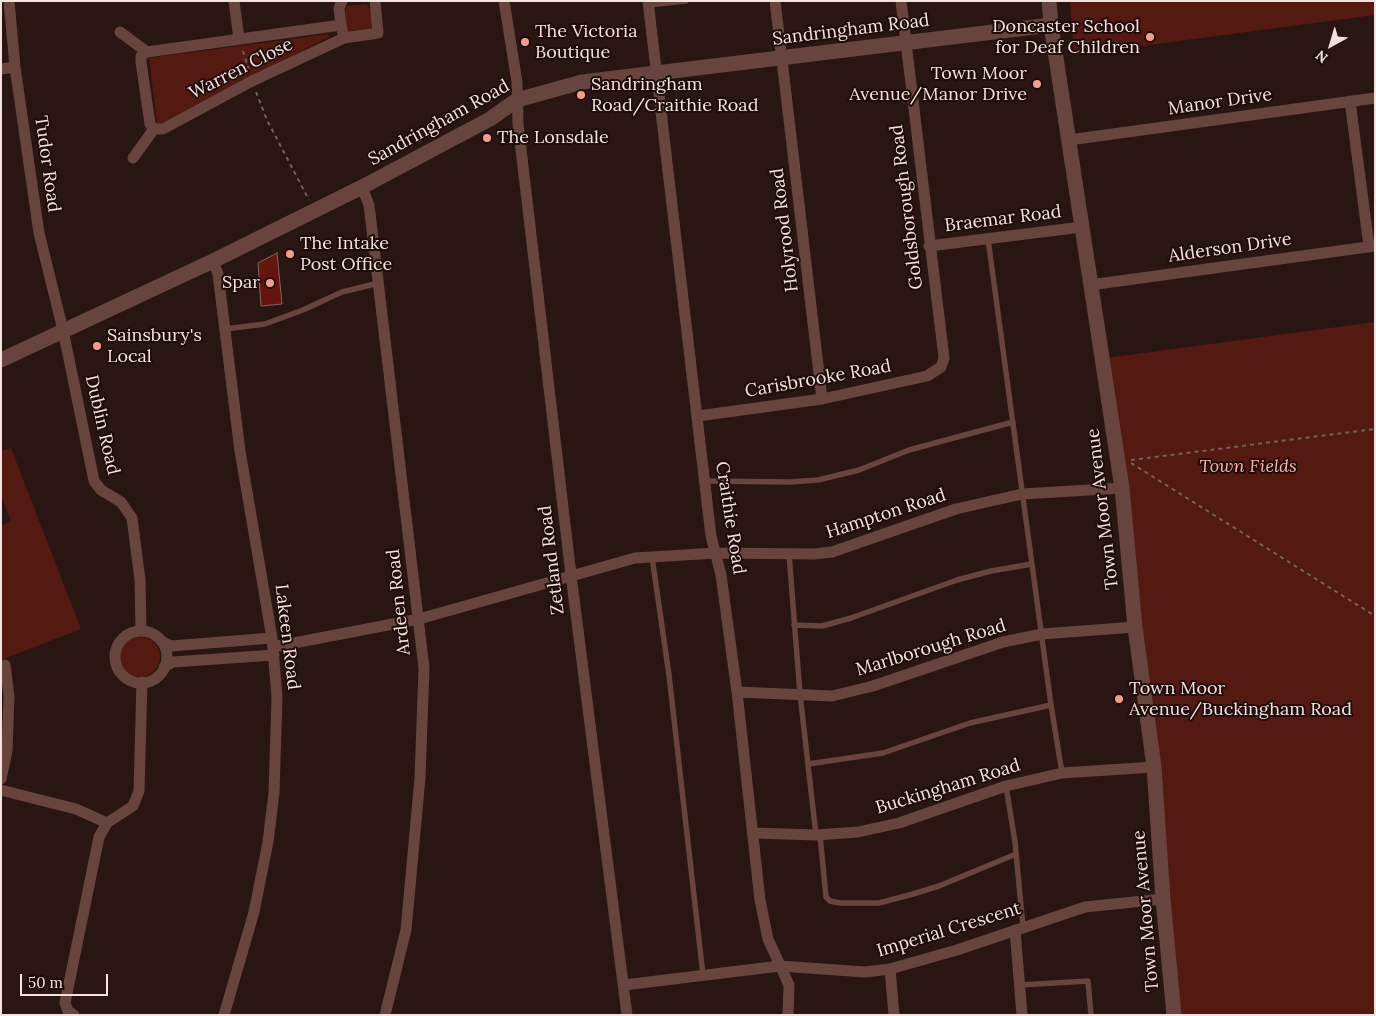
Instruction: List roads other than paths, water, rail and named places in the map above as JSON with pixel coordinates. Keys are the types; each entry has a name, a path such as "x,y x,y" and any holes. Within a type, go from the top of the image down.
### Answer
{"street":[{"name":"Tudor Road","path":"9,1 15,67 38,233 63,330"},
{"name":"Warren Close","path":"234,1 239,40"},
{"path":"342,1 339,8 344,38"},
{"name":"Warren Close","path":"154,129 163,129 252,80 344,38 378,33 375,1"},
{"name":"Zetland Road","path":"504,1 517,82 518,124 571,575 627,1015"},
{"name":"Holyrood Road","path":"775,1 822,400"},
{"name":"Goldsborough Road","path":"901,1 944,358 941,367"},
{"name":"Town Moor Avenue","path":"1049,1 1050,25 1122,488 1135,627 1154,767 1162,899 1174,1015"},
{"name":"Craithie Road","path":"648,3 711,536 716,553 737,692 764,920 768,939 789,985 788,1015"},
{"name":"Warren Close","path":"147,52 341,25"},
{"name":"Sandringham Road","path":"1,360 213,261 362,187 490,119 517,100 582,82 1050,25"},
{"path":"120,32 147,52 141,56 141,62 150,124 154,129 133,158"},
{"path":"1,69 15,67"},
{"name":"Manor Drive","path":"1069,140 1375,98"},
{"path":"1350,102 1372,246"},
{"name":"Ardeen Road","path":"362,187 369,205 424,668 420,778 406,930 385,1015"},
{"name":"Braemar Road","path":"929,246 1082,227"},
{"name":"Alderson Drive","path":"1090,285 1372,246"},
{"name":"Lakeen Road","path":"213,261 218,274 240,451 273,647 278,724 274,793 268,842 254,912 224,1015"},
{"name":"Dublin Road","path":"63,330 94,481 101,490 121,502 132,518 140,580 141,631"},
{"name":"Carisbrooke Road","path":"698,416 822,400 927,376 941,367"},
{"name":"Hampton Road","path":"273,647 419,619 635,558 716,553 789,554 832,552 956,509 1022,494 1122,488"},
{"name":"Marlborough Road","path":"737,692 832,696 873,686 1002,642 1042,634 1135,627"},
{"path":"141,631 154,634 171,646 273,647 173,662 164,667 154,679 142,682 129,680 122,674 115,660 120,642 126,636 141,631"},
{"path":"162,641 166,658 164,667"},
{"path":"1,779 7,751 9,696 5,665"},
{"path":"69,1014 65,1003 99,837 107,823 133,806 139,791 142,682"},
{"name":"Buckingham Road","path":"753,833 818,835 858,832 899,823 1006,786 1062,773 1154,767"},
{"path":"1,790 76,809 107,823"},
{"name":"Imperial Crescent","path":"624,985 780,966 865,972 890,969 957,950 1085,907 1162,899"},
{"path":"1019,928 1019,985 1022,1015"},
{"path":"890,969 894,1015"}],"lane":[{"path":"648,3 686,1"},
{"path":"988,238 1051,706 1062,773"},
{"path":"225,329 265,324 303,310 342,292 379,283"},
{"path":"705,481 790,482 818,480 859,470 936,441 1013,422"},
{"path":"789,554 800,694 826,897 830,901 840,903 879,904 939,886 1016,854"},
{"path":"652,557 669,675 704,975"},
{"path":"794,625 822,626 874,611 957,580 991,571 1032,564"},
{"path":"808,764 883,753 970,723 1051,706"},
{"path":"1006,786 1016,854 1019,928"},
{"path":"1019,985 1088,980 1091,1015"}],"place":[{"name":"Doncaster School for Deaf Children","path":"1150,37"},
{"name":"The Victoria Boutique","path":"525,42"},
{"name":"Town Moor Avenue/Manor Drive","path":"1037,84"},
{"name":"Sandringham Road/Craithie Road","path":"581,95"},
{"name":"The Lonsdale","path":"487,138"},
{"name":"The Intake Post Office","path":"290,254"},
{"name":"Spar","path":"270,283"},
{"name":"Sainsbury's Local","path":"97,346"},
{"name":"Town Moor Avenue/Buckingham Road","path":"1119,699"}],"park label":[{"name":"Town Fields","path":"1248,467"}]}
